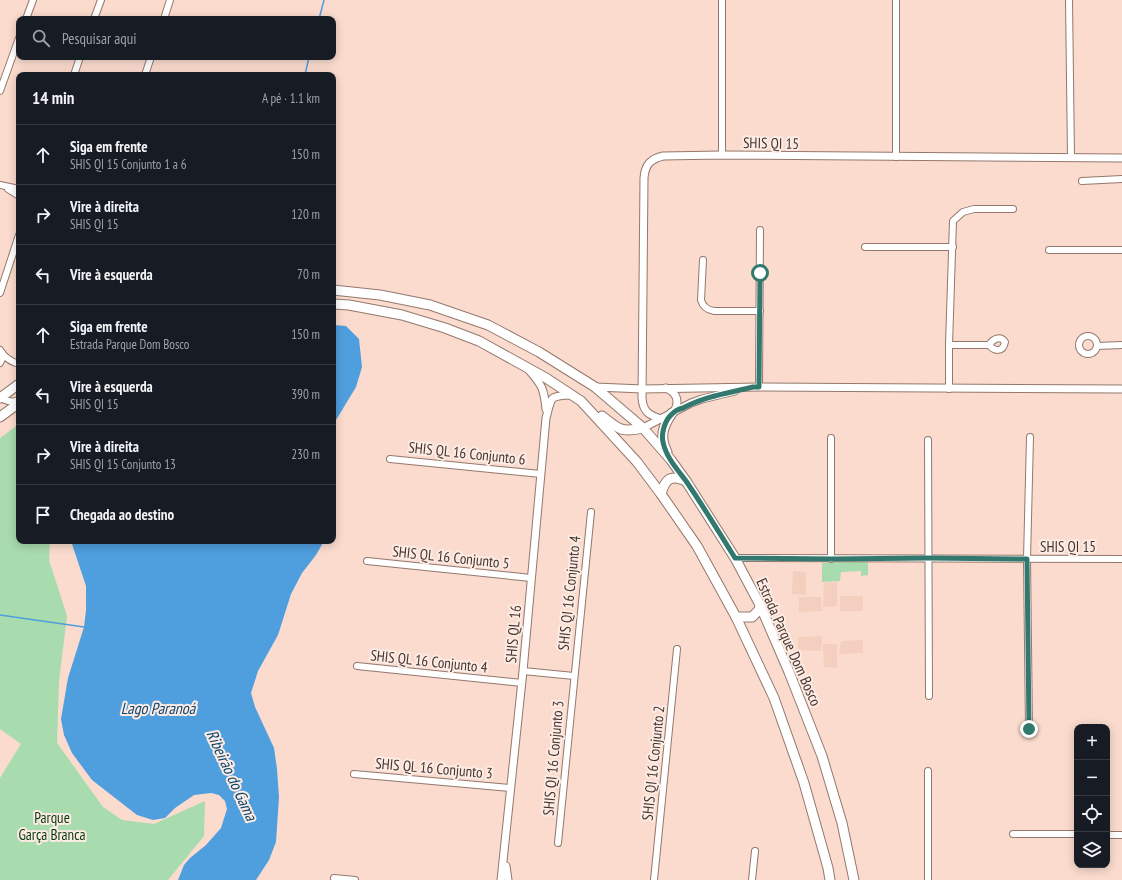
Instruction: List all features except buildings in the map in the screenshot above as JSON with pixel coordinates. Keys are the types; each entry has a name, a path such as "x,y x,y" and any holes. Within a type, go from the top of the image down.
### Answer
{"main road":[{"name":"Estrada Parque Dom Bosco","path":"336,290 380,295 430,305 488,325 539,352 595,387 643,428 671,460 686,481 735,558 760,605 789,672 822,756 842,823 854,880"},
{"path":"336,304 356,306 402,315 445,328 479,341 524,365 572,394 594,409 616,428 621,430 643,428"},
{"path":"479,341 477,338 477,332 482,326 488,325"},
{"path":"0,398 16,386"},
{"path":"581,401 637,462 661,494 697,546 736,617 774,698 804,783 830,880"},
{"path":"0,417 16,404"},
{"path":"671,460 664,447 662,435 666,423 672,413"},
{"path":"661,494 663,485 672,478 678,478 686,481"},
{"path":"736,617 752,616 759,610 760,605"}],"street":[{"path":"27,16 33,0"},
{"path":"95,16 101,0"},
{"path":"165,16 170,0"},
{"path":"722,0 722,155"},
{"path":"896,0 896,157"},
{"path":"1069,0 1071,157"},
{"path":"0,91 16,46"},
{"path":"75,72 79,60"},
{"path":"146,72 150,60"},
{"name":"SHIS QI 15","path":"643,389 644,178 646,168 652,160 663,156 722,155 1122,158"},
{"path":"1082,182 1122,179"},
{"path":"3,186 16,188"},
{"path":"3,186 16,194"},
{"path":"949,389 953,221 963,212 974,209 1014,209"},
{"path":"756,387 760,311 760,230"},
{"path":"0,293 16,244"},
{"path":"865,247 953,247"},
{"path":"1049,250 1122,250"},
{"path":"703,260 701,300 705,308 714,311 760,311"},
{"path":"949,345 989,345"},
{"path":"1097,346 1122,346"},
{"path":"0,363 2,359 1,351"},
{"path":"1,351 16,363"},
{"name":"SHIS QL 16","path":"524,365 543,389 546,418"},
{"path":"595,387 643,389 756,387 1122,389"},
{"path":"643,428 691,403 702,399 756,387"},
{"path":"665,388 672,392 677,399 676,409 672,413"},
{"path":"643,389 642,402 645,410 652,416 661,419"},
{"name":"SHIS QL 16","path":"501,880 505,854 522,683 546,418 551,400 557,396 572,394"},
{"path":"0,398 6,401 16,402"},
{"path":"1029,729 1027,559 1030,437"},
{"path":"831,438 831,559"},
{"path":"928,440 929,696"},
{"name":"SHIS QL 16 Conjunto 6","path":"390,459 541,474"},
{"name":"SHIS QI 16 Conjunto 4","path":"574,676 591,512"},
{"name":"SHIS QI 15","path":"735,558 1122,559"},
{"path":"742,570 746,562 751,558"},
{"name":"SHIS QL 16 Conjunto 5","path":"367,561 531,578"},
{"name":"SHIS QI 16 Conjunto 2","path":"654,880 677,649"},
{"name":"SHIS QL 16 Conjunto 4","path":"357,666 522,683"},
{"path":"523,671 574,676"},
{"name":"SHIS QI 16 Conjunto 3","path":"558,843 574,676"},
{"path":"928,771 928,880"},
{"name":"SHIS QL 16 Conjunto 3","path":"354,774 511,788"},
{"path":"1012,834 1074,834"},
{"path":"1110,835 1122,835"},
{"path":"752,880 755,851"},
{"name":"SHIS QL 16","path":"505,854 508,880"},
{"path":"334,878 355,880"}],"shaded area":[{"path":"793,571 806,572 806,595 792,594"},
{"path":"837,582 837,606 823,607 824,583"},
{"path":"840,596 863,596 863,611 840,611"},
{"path":"799,597 821,597 822,611 799,612"},
{"path":"822,636 821,651 798,650 798,637"},
{"path":"863,640 863,653 839,654 841,641"},
{"path":"823,644 837,644 837,668 824,667"}],"green space":[{"name":"Parque Garça Branca","path":"16,426 16,544 50,544 49,560 67,616 59,681 57,743 103,807 122,820 154,824 205,801 204,836 168,880 0,880 0,778 21,744 0,729 0,438"},
{"path":"868,561 868,575 861,576 861,571 841,572 840,581 822,582 822,563"}],"water":[{"path":"336,325 346,326 359,339 362,367 356,387 336,420"},
{"name":"Lago Paranoá","path":"72,544 322,544 302,573 291,594 278,635 258,671 251,693 255,707 274,748 279,797 276,842 269,860 256,880 178,880 184,865 206,845 221,828 227,809 225,801 219,795 211,793 194,795 175,808 165,818 153,820 137,815 92,780 72,753 64,735 61,719 68,678 84,627 86,586"}],"waterway":[{"name":"Ribeirão do Gama","path":"320,16 324,0"},
{"name":"Ribeirão do Gama","path":"306,72 308,60"},
{"path":"0,615 84,627"}],"route":[{"path":"760,273 759,387 711,396 691,403 672,413 666,423 662,435 664,447 671,460 735,558 1027,559 1029,729"}]}
